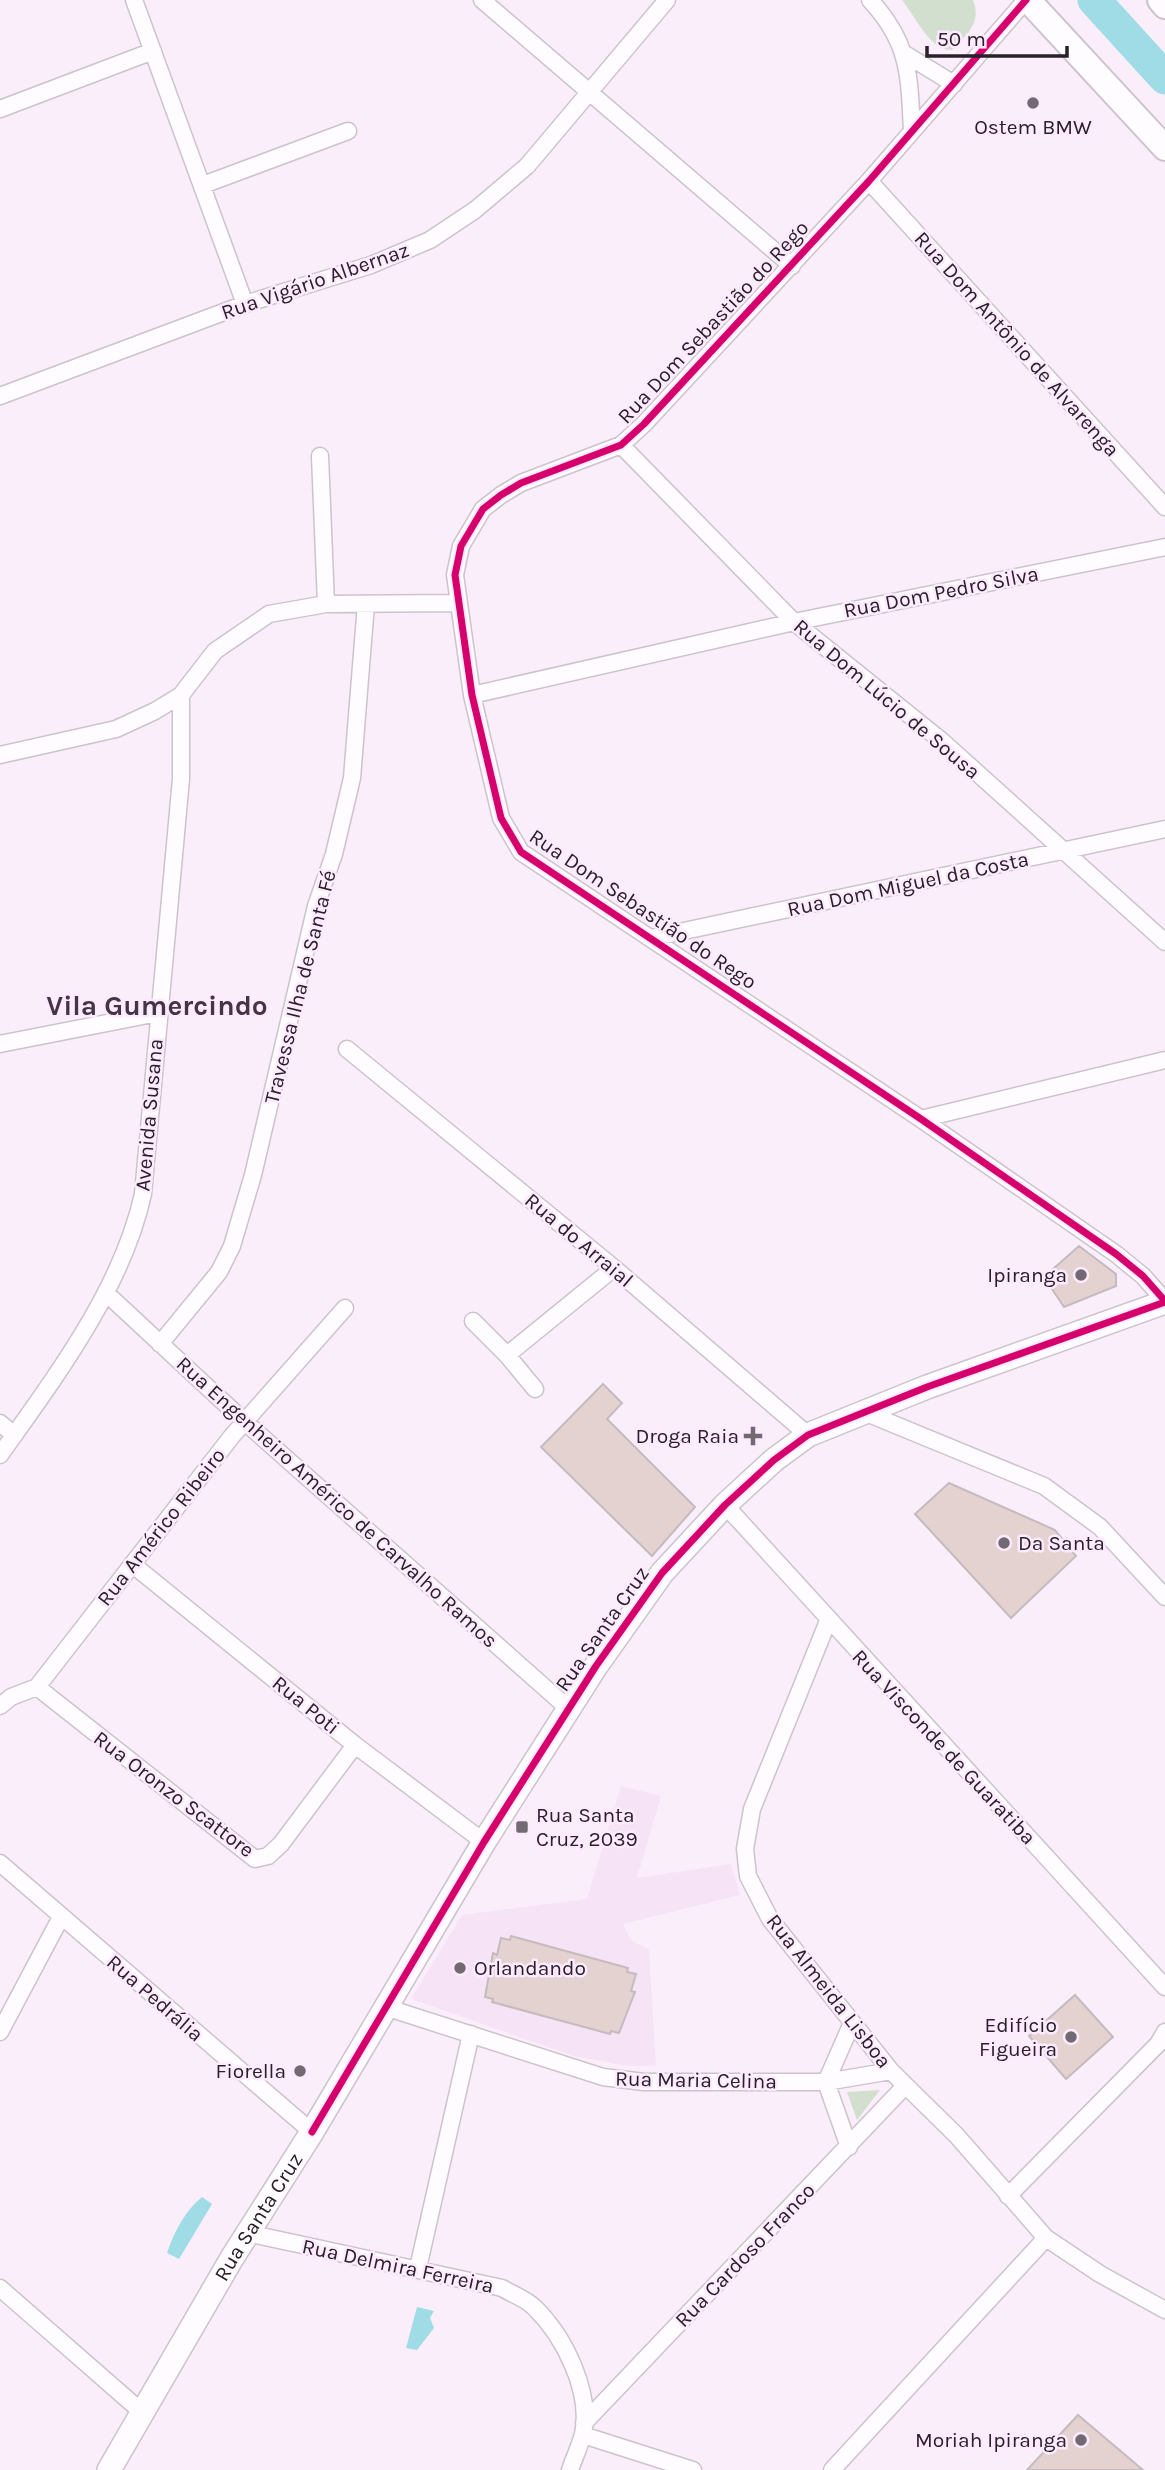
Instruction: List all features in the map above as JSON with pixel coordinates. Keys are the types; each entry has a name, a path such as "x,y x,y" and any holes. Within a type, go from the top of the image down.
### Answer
{"main road":[{"path":"1027,0 1165,148"},
{"path":"1160,0 1165,6"},
{"name":"Rua Santa Cruz","path":"108,2470 247,2233 312,2132 484,1842 569,1709 662,1573 725,1505 774,1460 808,1435 1165,1301"}],"street":[{"path":"134,0 245,304"},
{"path":"482,0 792,266"},
{"name":"Rua Vigário Albernaz","path":"0,396 245,304 371,265 430,240 475,210 527,166 588,90 667,0"},
{"path":"870,0 889,23 905,54 912,130"},
{"name":"Rua Dom Sebastião do Rego","path":"1027,0 792,266 660,408 621,445 521,483 483,509 461,546 455,575 457,603 472,695 502,818 521,852 921,1119 1131,1264 1165,1301"},
{"path":"0,109 153,51"},
{"path":"905,54 954,84"},
{"path":"203,185 348,131"},
{"name":"Rua Dom Antônio de Alvarenga","path":"869,181 1165,507"},
{"name":"Rua Dom Lúcio de Sousa","path":"621,445 794,622 943,742 1165,942"},
{"path":"320,456 326,604"},
{"name":"Rua Dom Pedro Silva","path":"472,695 794,622 1165,547"},
{"path":"0,755 116,729 181,695 215,651 268,614 326,604 457,603"},
{"name":"Travessa Ilha de Santa Fé","path":"160,1344 219,1272 232,1246 253,1175 316,906 334,854 352,778 366,604"},
{"name":"Avenida Susana","path":"0,1455 107,1294 128,1246 143,1194 181,779 181,695"},
{"name":"Rua Dom Miguel da Costa","path":"651,938 1165,830"},
{"path":"0,1044 158,1013"},
{"name":"Rua do Arraial","path":"347,1049 614,1268 808,1435"},
{"path":"921,1119 1165,1060"},
{"path":"507,1355 614,1268"},
{"name":"Rua Engenheiro Américo de Carvalho Ramos","path":"107,1294 245,1422 569,1709"},
{"name":"Rua Américo Ribeiro","path":"0,1706 10,1697 37,1687 245,1422 345,1308"},
{"path":"473,1321 507,1355 535,1389"},
{"path":"864,1412 1053,1491 1100,1527 1165,1597"},
{"path":"0,1423 14,1436"},
{"name":"Rua Visconde de Guaratiba","path":"725,1505 828,1621 1165,1987"},
{"name":"Rua Poti","path":"131,1564 355,1745 484,1842"},
{"name":"Rua Almeida Lisboa","path":"828,1621 752,1809 745,1849 748,1877 770,1919 891,2071 957,2136 1046,2238 1100,2274 1165,2310"},
{"name":"Rua Oronzo Scattore","path":"37,1687 255,1859 268,1856 281,1844 355,1745"},
{"name":"Rua Pedrália","path":"0,1863 312,2132"},
{"path":"0,2032 61,1917"},
{"name":"Rua Maria Celina","path":"385,2007 603,2077 644,2082 826,2081 891,2071"},
{"path":"849,2147 826,2081 852,2023"},
{"path":"1007,2196 1158,2044 1165,2032"},
{"path":"418,2268 471,2034"},
{"name":"Rua Cardoso Franco","path":"584,2429 905,2085"},
{"name":"Rua Delmira Ferreira","path":"247,2233 502,2288 532,2305 554,2329 574,2365 584,2429"},
{"path":"832,2470 1046,2238"},
{"path":"0,2288 143,2413"},
{"path":"570,2470 584,2429 693,2470"}],"shaded area":[{"path":"621,1786 661,1796 637,1878 731,1864 740,1895 623,1924 631,1940 649,1950 656,2066 628,2066 574,2056 411,1999 462,1915 587,1899"}],"green space":[{"path":"902,0 973,0 976,15 972,28 952,50 944,49 924,32"},
{"path":"880,2090 857,2120 847,2092"}],"water":[{"path":"202,2197 212,2204 179,2259 167,2253 185,2215"},
{"path":"417,2307 434,2311 430,2318 434,2328 417,2350 406,2348"}],"building":[{"name":"Ipiranga","path":"1079,1246 1116,1274 1116,1286 1064,1307 1044,1277"},
{"path":"603,1384 622,1403 607,1419 695,1507 652,1556 541,1447"},
{"name":"Da Santa","path":"949,1483 1055,1530 1076,1556 1011,1618 915,1514"},
{"path":"511,1936 628,1968 627,1972 636,1974 631,1991 635,1992 619,2033 611,2031 610,2034 492,2002 493,1999 485,1997 493,1953 497,1955 501,1938 510,1940"},
{"name":"Edifício Figueira","path":"1075,1995 1113,2037 1066,2079 1029,2036"},
{"name":"Moriah Ipiranga","path":"1078,2415 1143,2470 1027,2470"}],"waterway":[{"path":"1094,0 1165,78"}],"cycle path":[{"path":"1026,0 869,181 644,424 621,445 521,483 483,509 461,546 455,575 472,695 501,818 521,852 921,1119 1116,1254 1143,1276 1165,1301"},
{"path":"312,2132 484,1842 596,1666 662,1573 725,1505 774,1460 808,1435 927,1387 1165,1302"}],"place":[{"name":"Ostem BMW","path":"1033,103"},
{"name":"Ipiranga","path":"1081,1275"},
{"name":"Droga Raia","path":"753,1436"},
{"name":"Da Santa","path":"1004,1543"},
{"name":"Rua Santa Cruz, 2039","path":"522,1827"},
{"name":"Orlandando","path":"460,1968"},
{"name":"Edifício Figueira","path":"1071,2037"},
{"name":"Fiorella","path":"300,2071"},
{"name":"Moriah Ipiranga","path":"1081,2440"}],"district":[{"name":"Vila Gumercindo","path":"157,1005"}]}
